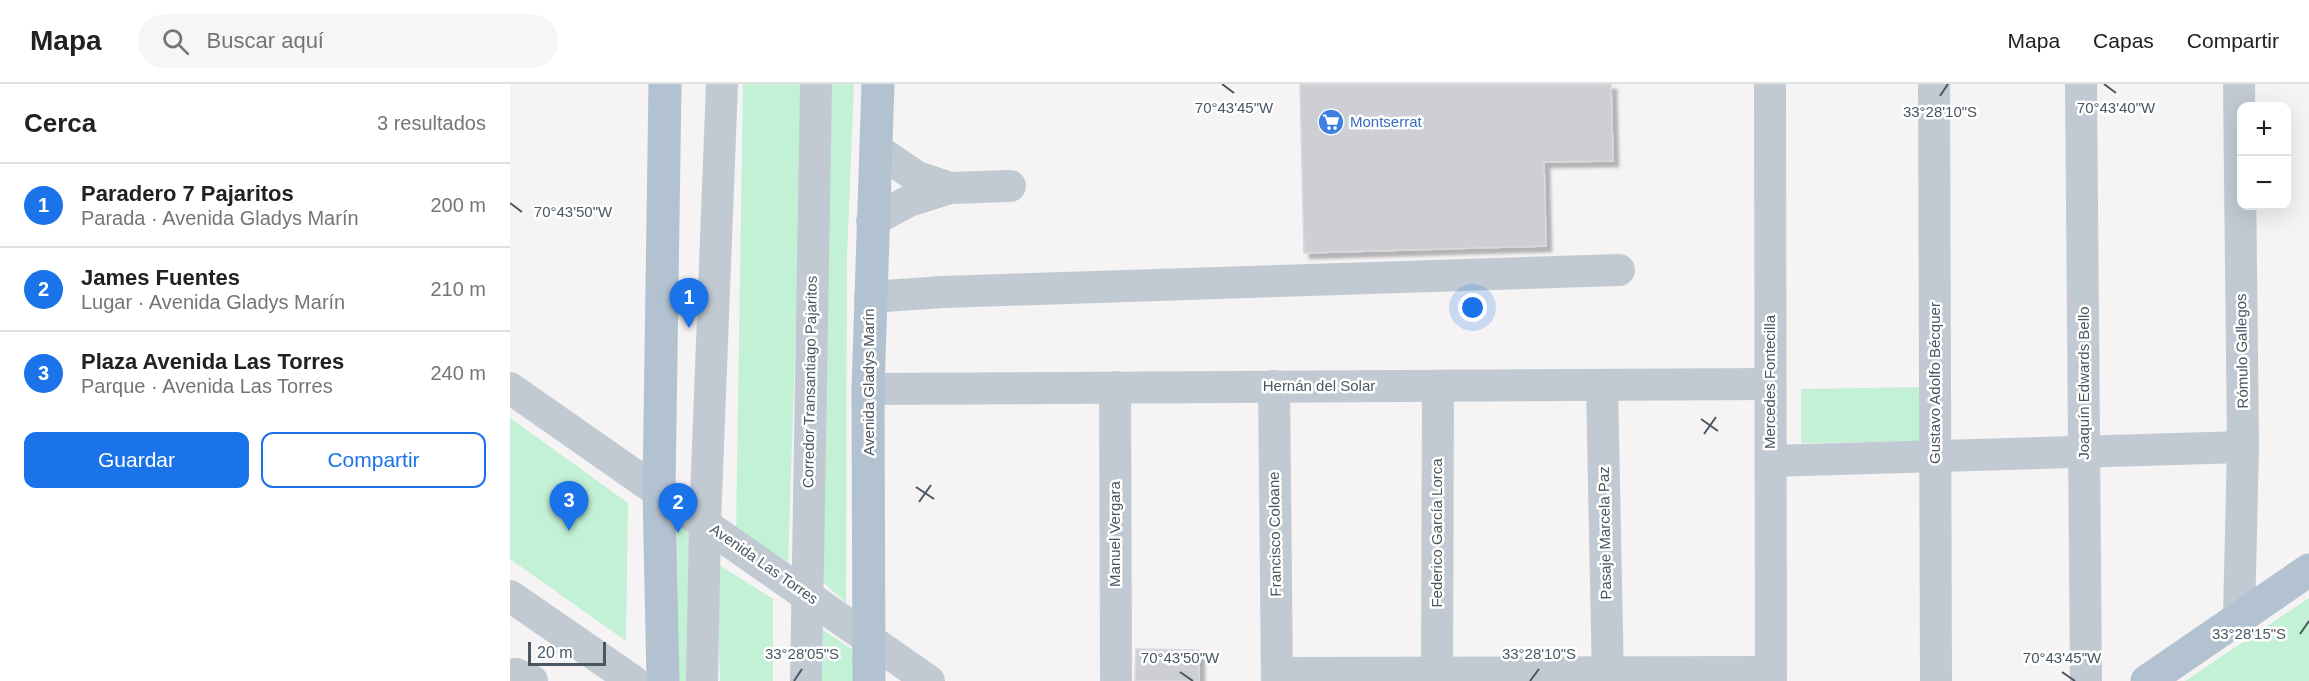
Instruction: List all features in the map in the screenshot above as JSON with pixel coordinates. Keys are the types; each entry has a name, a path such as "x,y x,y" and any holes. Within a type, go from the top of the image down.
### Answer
{"main road":[{"name":"Avenida Gladys Marín","path":"869,681 868,389 878,84"},
{"path":"663,681 659,490 667,93"},
{"path":"2147,681 2309,570"}],"street":[{"path":"702,681 705,523 722,84"},
{"name":"Corredor Transantiago Pajaritos","path":"806,681 816,84"},
{"name":"Mercedes Fontecilla","path":"1770,84 1771,677"},
{"name":"Gustavo Adolfo Bécquer","path":"1934,84 1936,681"},
{"name":"Joaquín Edwards Bello","path":"2082,84 2086,681"},
{"name":"Rómulo Gallegos","path":"2239,84 2243,447 2239,617"},
{"path":"876,148 917,177 951,188"},
{"path":"872,221 909,201 951,188 1010,186"},
{"path":"870,297 955,291 1619,270"},
{"name":"Hernán del Solar","path":"868,389 1770,384"},
{"name":"Pasaje Marcela Paz","path":"1602,385 1608,677"},
{"name":"Francisco Coloane","path":"1274,386 1277,677"},
{"name":"Federico García Lorca","path":"1437,677 1438,386"},
{"name":"Manuel Vergara","path":"1115,387 1116,681"},
{"name":"Avenida Las Torres","path":"510,388 929,681"},
{"path":"1770,461 2243,447"},
{"path":"510,596 633,681"},
{"path":"510,675 516,674 532,681"},
{"path":"1277,677 1771,677"}],"green space":[{"path":"743,84 804,84 788,563 736,531"},
{"path":"829,84 854,84 847,255 846,603 823,582"},
{"path":"1928,387 1929,441 1801,443 1801,389"},
{"path":"510,418 628,503 626,641 510,559"},
{"path":"677,521 692,523 691,681 679,681"},
{"path":"716,563 773,599 773,681 720,681"},
{"path":"2309,598 2309,681 2185,681"},
{"path":"823,630 853,650 853,681 822,681"}],"building":[{"path":"1300,84 1611,84 1613,161 1544,162 1546,246 1304,253"},
{"path":"1136,649 1199,650 1199,681 1135,681"}],"place":[{"name":"Montserrat","path":"1331,122"},
{"name":"Paradero 7 Pajaritos","path":"689,328"},
{"name":"Plaza Avenida Las Torres","path":"569,531"},
{"name":"James Fuentes","path":"678,533"}]}
